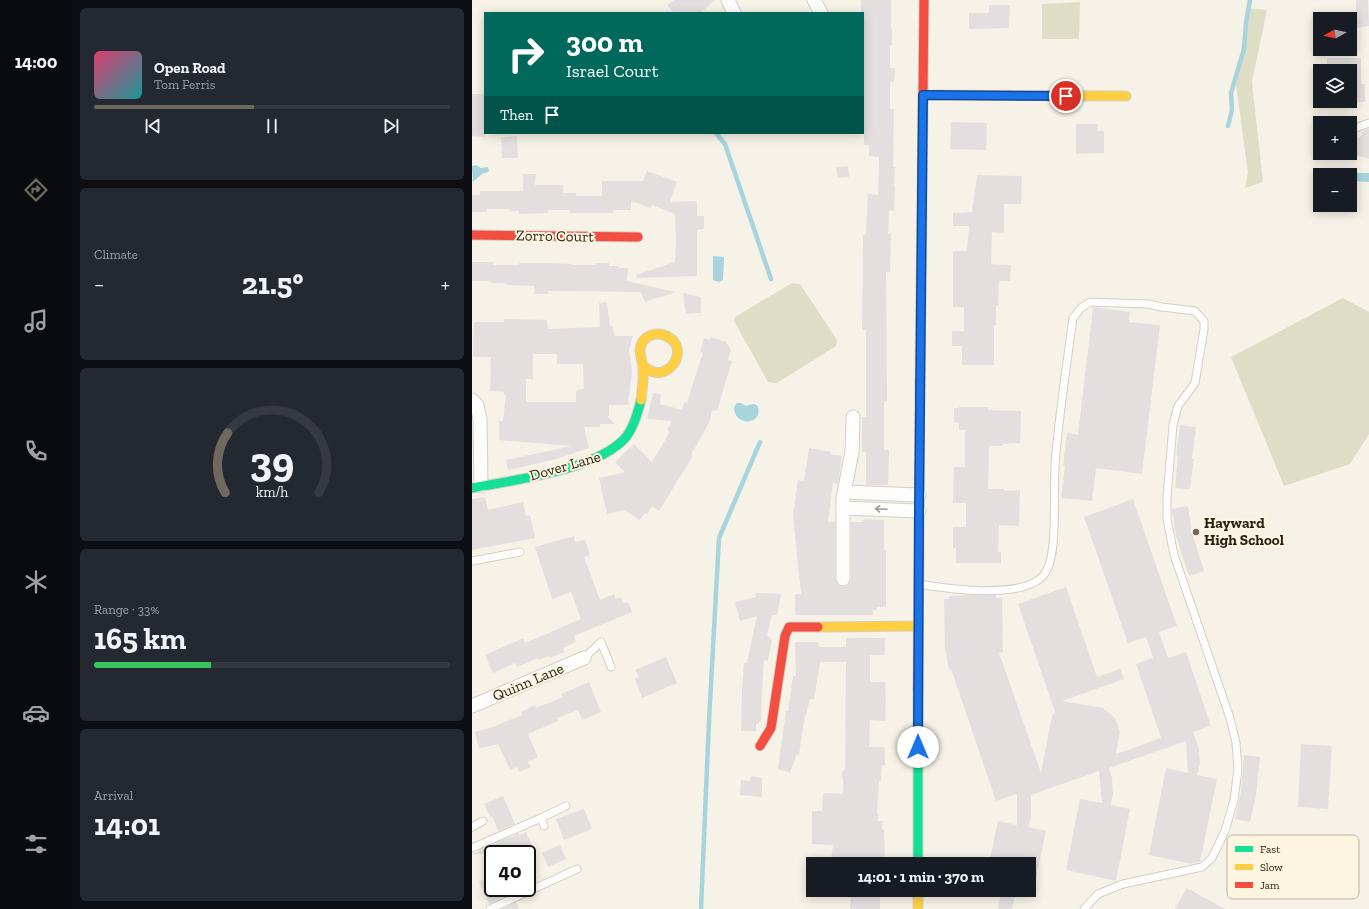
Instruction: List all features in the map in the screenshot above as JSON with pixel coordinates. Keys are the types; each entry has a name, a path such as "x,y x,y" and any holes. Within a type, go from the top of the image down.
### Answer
{"street":[{"path":"728,0 734,12"},
{"path":"814,0 820,12"},
{"path":"918,857 918,584 924,0"},
{"path":"923,95 1126,96"},
{"name":"Zorro Court","path":"472,235 638,237"},
{"name":"Dover Lane","path":"476,487 548,473 592,460 613,451 626,438 639,412 643,366 639,354 641,344 652,334 660,333 671,338 678,351 673,366 663,372 654,372 643,366"},
{"path":"472,400 477,405 480,419 476,487"},
{"path":"843,579 843,508 844,492 852,452 853,417"},
{"path":"844,492 919,495"},
{"path":"843,508 919,511"},
{"path":"760,746 771,728 785,636 789,627 918,626"},
{"name":"Quinn Lane","path":"472,706 584,658"},
{"path":"918,897 918,909"}],"lane":[{"path":"1357,128 1369,124"},
{"path":"918,584 955,590 1014,590 1030,586 1042,577 1050,563 1053,544 1056,454 1073,318 1081,308 1090,302 1148,304 1196,311 1204,321 1204,329 1195,383 1178,406 1173,425 1167,496 1167,520 1174,555 1230,718 1236,744 1238,769 1234,800 1226,831 1212,858 1202,867 1123,884 1098,894 1084,909"},
{"path":"472,561 520,552"},
{"path":"584,658 602,642 611,667"},
{"path":"472,848 566,806"},
{"path":"541,818 544,826"},
{"path":"472,827 483,821"},
{"path":"490,909 577,869"}],"green space":[{"path":"1080,2 1079,39 1042,39 1042,4"},
{"path":"1248,8 1267,10 1252,82 1263,182 1245,188 1248,173 1236,85"},
{"path":"792,283 800,284 837,340 836,346 777,383 768,382 734,321 735,317"},
{"path":"1343,298 1369,312 1369,434 1350,464 1284,486 1231,357"}],"water":[{"path":"476,165 481,168 488,167 489,171 483,173 473,182 472,166"},
{"path":"1357,173 1369,173 1369,182 1357,181"},
{"path":"713,256 724,257 723,280 719,282 713,280"},
{"path":"737,403 741,403 746,406 753,404 757,405 759,412 757,417 754,420 749,421 744,421 739,418 735,414 734,407"}],"building":[{"path":"674,0 715,0 701,12 673,12 667,5"},
{"path":"861,0 891,0 892,45 890,45 890,68 895,68 894,82 890,82 890,109 894,109 893,167 895,167 895,186 894,211 889,210 888,234 891,234 890,272 886,272 887,401 884,401 884,450 889,450 888,485 866,485 866,452 862,452 862,417 866,417 866,330 862,330 863,235 866,234 868,194 878,195 879,157 869,156 869,145 864,145 864,12 861,12"},
{"path":"1356,0 1368,0 1369,26 1357,28"},
{"path":"989,5 1010,5 1009,28 969,29 969,13 989,13"},
{"path":"1327,58 1361,58 1361,84 1365,84 1365,102 1357,102 1357,64 1327,64"},
{"path":"472,94 484,94 485,137 472,136"},
{"path":"951,122 987,123 986,150 950,149"},
{"path":"1076,124 1098,124 1097,131 1104,131 1104,153 1076,154"},
{"path":"1369,128 1369,159 1357,155 1357,137 1360,138 1363,131"},
{"path":"517,136 518,158 502,158 501,137"},
{"path":"848,166 849,177 838,178 836,167"},
{"path":"647,171 677,182 670,202 697,201 697,216 704,216 704,229 697,230 697,276 637,278 636,275 675,262 675,214 652,205 651,208 631,201 631,210 613,210 613,213 570,213 570,210 548,210 548,213 519,214 519,211 509,211 509,209 487,209 487,212 472,212 472,195 480,195 480,191 523,191 523,174 536,174 535,185 563,185 563,193 576,193 576,196 602,196 602,181 643,181"},
{"path":"977,175 1022,176 1021,204 1004,204 1004,233 992,232 991,264 1011,265 1010,281 999,281 998,305 996,305 996,325 994,325 994,365 962,365 962,346 952,346 952,331 964,331 964,307 953,307 953,251 967,251 969,226 953,226 953,213 972,212"},
{"path":"472,262 493,262 493,265 548,263 596,265 596,263 609,263 609,266 628,268 627,281 676,292 645,302 641,292 548,291 548,294 534,294 534,286 507,285 506,283 491,283 491,281 472,281"},
{"path":"683,293 701,297 701,313 686,314"},
{"path":"607,302 610,326 613,326 614,336 633,336 629,349 632,371 628,405 609,405 609,416 607,416 615,424 600,424 600,427 584,427 589,448 553,460 508,470 506,460 571,446 499,440 499,421 503,421 506,395 504,395 504,392 490,391 491,357 473,357 474,322 504,322 504,319 547,320 548,329 600,327 599,303","holes":["533,354 557,354 557,364 583,364 584,389 576,391 576,402 526,402 526,379 533,379"]},
{"path":"1093,307 1130,312 1129,322 1160,325 1142,474 1096,468 1092,501 1061,498 1067,433 1078,435"},
{"path":"711,337 726,342 731,350 728,360 732,361 717,411 712,410 709,423 691,455 693,456 659,511 652,506 647,514 645,513 640,520 624,510 607,514 599,478 625,472 615,462 634,444 652,462 670,432 667,430 672,421 647,419 653,393 661,394 660,404 682,410 684,402 687,403 703,353 700,352 704,338 710,340"},
{"path":"988,407 988,410 1021,411 1020,443 1003,444 1003,446 989,446 988,489 1004,489 1004,491 1020,490 1019,526 999,525 998,552 1001,552 1001,563 956,563 956,548 953,548 953,527 966,527 966,503 953,503 954,467 965,467 965,430 959,430 959,423 954,422 954,408"},
{"path":"1180,425 1196,427 1190,489 1175,488 1178,456 1176,455"},
{"path":"809,448 831,452 830,454 842,456 838,484 833,483 828,522 835,522 835,579 839,586 847,586 851,579 851,522 863,522 864,519 884,520 884,550 886,550 886,607 877,607 877,610 873,610 873,615 795,615 795,594 801,594 793,515 798,480 804,481"},
{"path":"485,497 488,510 523,502 526,516 530,515 535,538 472,550 472,499"},
{"path":"1133,499 1177,626 1159,632 1168,658 1186,652 1211,726 1193,732 1199,749 1200,764 1197,775 1217,779 1200,862 1192,864 1149,855 1166,768 1188,773 1186,741 1109,768 1112,778 1113,794 1111,805 1130,809 1116,881 1066,870 1080,799 1102,803 1099,771 1031,795 1031,816 1029,827 1046,831 1036,878 1036,857 990,857 998,821 1017,825 1017,794 996,801 951,669 949,670 945,648 944,599 949,599 949,596 978,595 996,595 996,598 1002,598 1003,652 999,653 1041,773 1052,716 1055,712 1018,604 1066,587 1097,677 1120,669 1124,679 1062,701 1103,708 1115,718 1120,732 1116,754 1161,738 1136,664 1153,658 1146,637 1128,643 1084,517"},
{"path":"1188,506 1192,533 1204,571 1189,576 1176,536 1172,509"},
{"path":"574,536 575,542 585,539 590,555 584,557 600,600 614,594 616,599 621,597 623,603 628,602 632,612 574,636 576,642 563,648 564,652 550,658 549,656 538,660 538,658 517,667 515,663 493,673 485,655 523,638 525,643 581,619 571,592 552,599 535,547"},
{"path":"755,593 781,594 777,615 772,615 767,636 771,637 770,639 772,639 768,661 764,660 761,722 756,724 756,731 741,731 744,663 747,663 757,616 740,621 735,602 756,597"},
{"path":"846,638 885,638 885,655 870,655 870,682 885,682 886,699 885,721 870,720 869,747 884,747 885,751 885,765 882,765 881,781 879,781 877,814 878,821 883,821 882,829 884,829 885,857 831,857 833,845 812,844 812,811 822,811 823,793 843,794 842,772 845,770 846,662 820,662 814,700 810,699 805,715 799,755 797,754 790,773 778,769 786,711 788,711 793,676 796,676 795,642 818,642 819,647 846,647"},
{"path":"666,657 677,683 642,698 635,679 639,677 635,670"},
{"path":"589,682 601,712 582,720 578,710 557,718 558,721 528,734 538,757 528,762 531,767 519,772 517,767 510,770 498,744 479,749 475,732 493,727 522,715 521,712 535,705 536,708 563,697 561,694"},
{"path":"1301,744 1332,746 1328,809 1298,807"},
{"path":"1244,755 1260,757 1256,796 1250,822 1235,819 1241,792"},
{"path":"751,776 762,778 762,797 740,795 741,780 750,781"},
{"path":"503,796 515,824 498,831 492,816 490,817 484,804"},
{"path":"584,809 592,829 564,840 556,819"},
{"path":"526,832 532,845 492,845 519,833 519,835"},
{"path":"560,845 566,859 548,867 542,853"},
{"path":"484,849 484,854 472,854"},
{"path":"484,880 484,893 479,882"},
{"path":"1187,888 1225,909 1175,909"},
{"path":"486,897 504,897 489,904"},
{"path":"851,897 880,897 880,909 850,909"},
{"path":"1001,897 1015,897 1012,909 998,909"},
{"path":"516,902 519,909 502,909"}],"waterway":[{"path":"1228,126 1232,110 1231,93 1244,49 1250,0"},
{"path":"717,134 725,144 771,279"},
{"path":"701,909 719,538 760,442"}],"traffic: fast":[{"path":"472,488 554,472 576,466 596,458 613,448 626,437 633,424 641,400"},
{"path":"918,689 918,857"}],"traffic: slow":[{"path":"923,95 1126,96"},
{"path":"920,380 922,189"},
{"path":"641,400 643,377 643,366 640,351 641,345 645,339 651,335 657,334 664,335 675,343 677,349 676,360 668,369 658,373 643,366"},
{"path":"818,627 918,626"},
{"path":"918,897 918,909"}],"traffic: jam":[{"path":"922,189 924,0"},
{"path":"472,235 638,237"},
{"path":"918,689 920,380"},
{"path":"760,746 771,728 785,636 789,627 818,627"}],"place":[{"name":"Hayward High School","path":"1196,532"}],"route":[{"path":"918,747 923,95 1066,96"}]}
